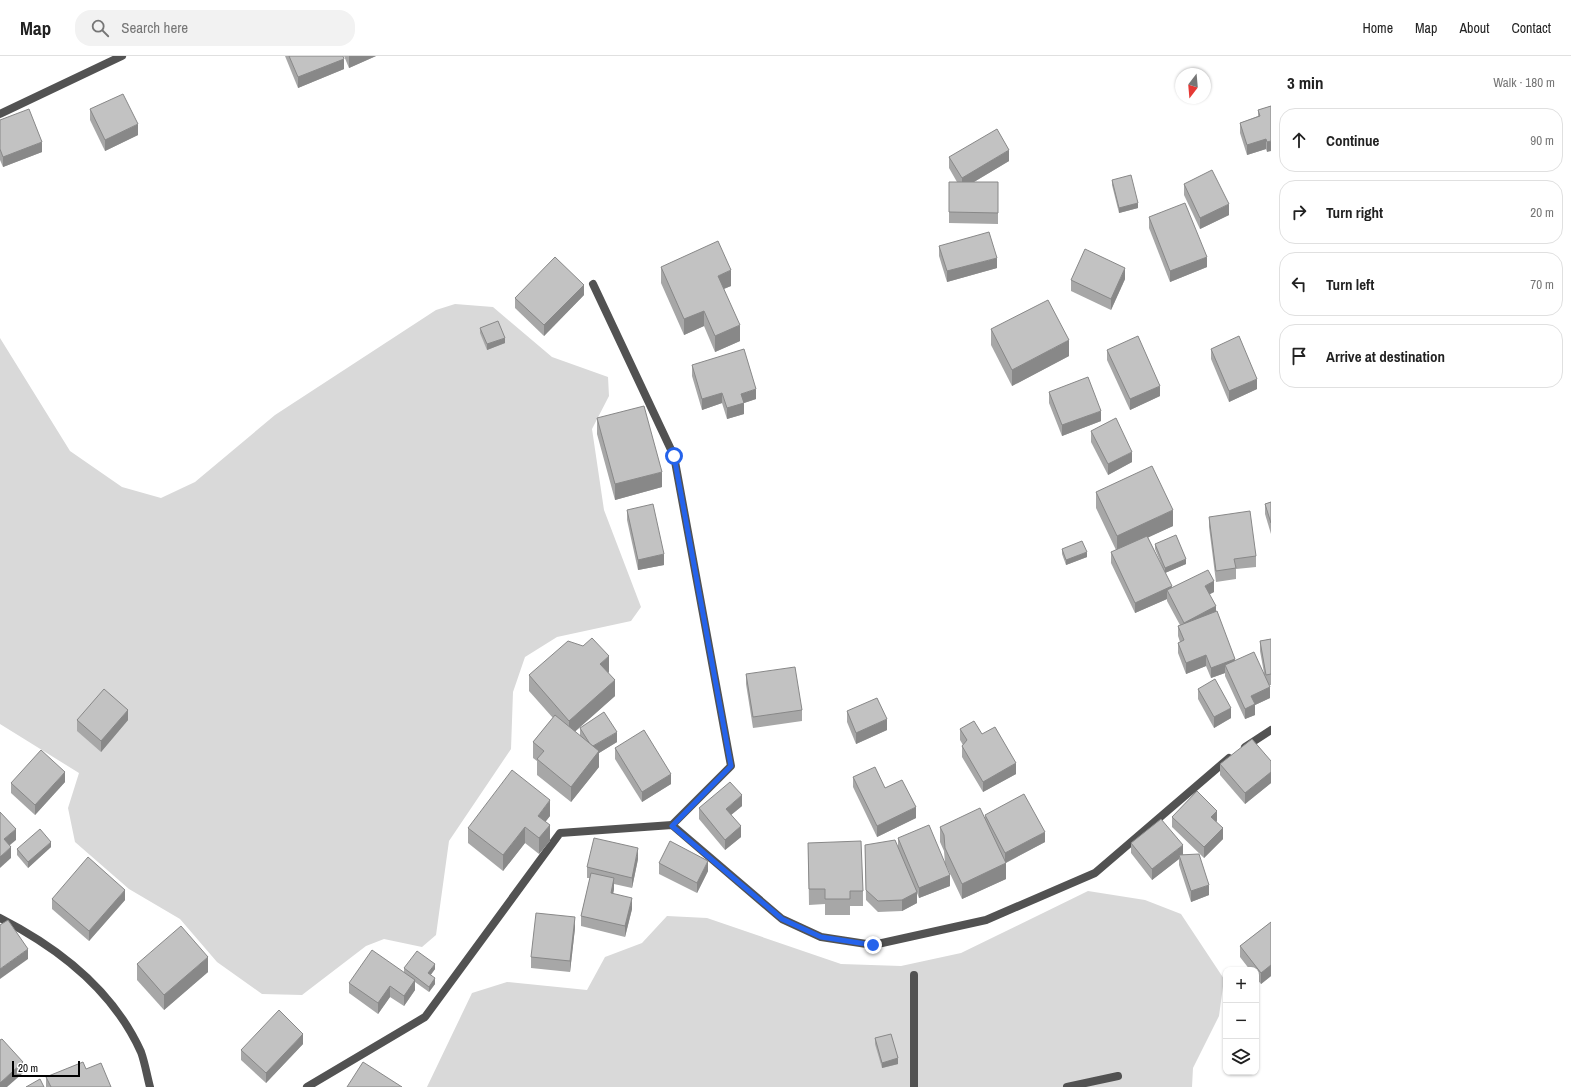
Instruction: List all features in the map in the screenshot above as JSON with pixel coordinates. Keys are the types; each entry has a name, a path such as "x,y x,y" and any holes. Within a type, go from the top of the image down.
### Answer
{"street":[{"path":"0,114 122,56"},
{"path":"307,1087 425,1017 560,833 672,826 731,766 674,456 593,284"},
{"path":"672,826 782,919 821,937 873,945 986,920 1095,873 1231,757 1271,730"},
{"path":"0,918 23,930 75,965 103,994 128,1027 141,1053 150,1087"},
{"path":"914,975 914,1087"},
{"path":"1067,1087 1118,1076"}],"shaded area":[{"path":"455,304 493,307 552,357 608,377 609,396 592,429 604,510 641,607 631,621 557,637 525,657 513,692 511,749 449,841 436,935 422,947 384,939 366,946 302,995 262,994 217,962 180,919 129,889 75,842 68,808 79,773 0,724 0,338 70,451 122,487 161,498 195,482 275,415 436,310"},
{"path":"1088,891 1145,900 1181,914 1223,977 1219,1016 1193,1068 1192,1087 427,1087 472,993 507,982 587,990 605,957 642,943 667,916 707,918 841,964 901,966 961,953"}],"building":[{"path":"289,56 343,56 344,59 298,77"},
{"path":"123,94 138,124 105,140 90,109"},
{"path":"1271,106 1271,141 1267,142 1266,139 1247,145 1240,123 1260,116 1258,110"},
{"path":"29,109 42,142 3,157 0,149 0,120"},
{"path":"997,129 1009,150 962,178 949,157"},
{"path":"1212,170 1229,204 1200,218 1184,184"},
{"path":"1131,175 1138,203 1119,208 1112,180"},
{"path":"949,182 998,182 998,213 949,212"},
{"path":"1185,203 1207,257 1170,271 1149,217"},
{"path":"989,232 997,258 947,271 939,246"},
{"path":"718,241 731,270 718,276 740,325 715,336 704,311 684,319 661,267"},
{"path":"1085,249 1125,268 1111,299 1071,280"},
{"path":"555,257 584,285 544,325 515,298"},
{"path":"1048,300 1069,340 1012,370 991,329"},
{"path":"498,321 505,338 487,344 480,328"},
{"path":"1138,336 1160,386 1130,399 1107,350"},
{"path":"1239,336 1257,379 1229,391 1211,349"},
{"path":"744,349 756,389 741,394 744,403 727,408 722,393 702,399 692,365"},
{"path":"1088,377 1101,411 1062,425 1049,392"},
{"path":"644,406 662,472 615,484 597,418"},
{"path":"1116,418 1132,452 1108,464 1091,431"},
{"path":"1152,466 1173,510 1117,536 1096,492"},
{"path":"1271,502 1271,523 1265,504"},
{"path":"653,504 664,554 638,560 627,510"},
{"path":"1250,511 1256,556 1234,559 1236,568 1216,571 1209,517"},
{"path":"1176,535 1186,559 1165,568 1155,544"},
{"path":"1147,536 1172,586 1135,603 1111,552"},
{"path":"1082,541 1087,552 1066,560 1062,549"},
{"path":"1208,570 1214,581 1205,586 1216,606 1184,623 1167,590"},
{"path":"1217,611 1235,659 1211,668 1206,655 1186,663 1178,643 1184,640 1178,626"},
{"path":"592,638 609,656 600,664 615,680 569,721 529,675 568,641 583,646"},
{"path":"1271,639 1271,674 1266,675 1260,641"},
{"path":"1254,652 1270,687 1251,696 1255,704 1245,709 1225,665"},
{"path":"795,667 802,710 753,717 746,674"},
{"path":"1215,679 1231,708 1214,717 1198,689"},
{"path":"104,689 128,710 101,741 77,720"},
{"path":"877,698 887,719 856,733 847,711"},
{"path":"604,712 617,732 593,746 590,744 580,728"},
{"path":"555,715 599,751 571,787 537,759 544,751 533,742"},
{"path":"974,721 982,734 995,727 1016,763 983,782 962,746 967,740 960,729"},
{"path":"644,730 671,774 642,792 615,748"},
{"path":"1252,739 1271,761 1271,772 1245,793 1220,764"},
{"path":"41,750 65,772 35,805 11,783"},
{"path":"875,767 885,788 902,780 916,807 877,826 853,777"},
{"path":"512,770 550,800 538,816 550,825 539,838 525,827 503,855 468,828"},
{"path":"730,782 742,795 726,809 741,826 725,840 699,808"},
{"path":"1197,791 1217,811 1211,817 1223,828 1204,847 1172,817"},
{"path":"1024,794 1045,832 1005,853 985,815"},
{"path":"980,808 1006,863 962,884 945,848 944,835 940,827"},
{"path":"0,812 16,829 4,839 11,847 0,857"},
{"path":"1161,819 1183,845 1152,869 1131,843"},
{"path":"929,825 950,875 919,888 898,838"},
{"path":"40,829 51,842 28,862 17,849"},
{"path":"594,838 638,848 632,878 587,867"},
{"path":"895,840 917,892 902,900 878,901 866,890 865,845"},
{"path":"670,841 708,861 697,883 659,863"},
{"path":"861,841 863,891 850,891 850,899 825,899 825,889 809,889 808,843"},
{"path":"1199,854 1209,885 1191,891 1179,855"},
{"path":"88,857 125,890 89,931 52,899"},
{"path":"591,873 614,878 611,893 632,898 625,926 581,916"},
{"path":"536,913 575,917 570,961 531,957"},
{"path":"8,920 28,949 0,969 0,925"},
{"path":"1271,922 1271,965 1261,973 1259,967 1256,967 1240,946"},
{"path":"181,926 208,957 164,995 137,964"},
{"path":"372,950 415,980 404,996 390,986 378,1003 349,983"},
{"path":"417,951 435,964 428,973 435,978 429,987 404,968"},
{"path":"279,1010 303,1034 266,1073 241,1050"},
{"path":"891,1034 898,1058 882,1063 875,1038"},
{"path":"2,1039 23,1062 0,1083 0,1040"},
{"path":"83,1062 86,1069 101,1063 111,1087 51,1087 46,1077"},
{"path":"363,1062 402,1087 347,1087"},
{"path":"40,1079 44,1087 26,1087"}],"route":[{"path":"674,456 731,766 672,826 782,919 821,937 873,945"}]}
